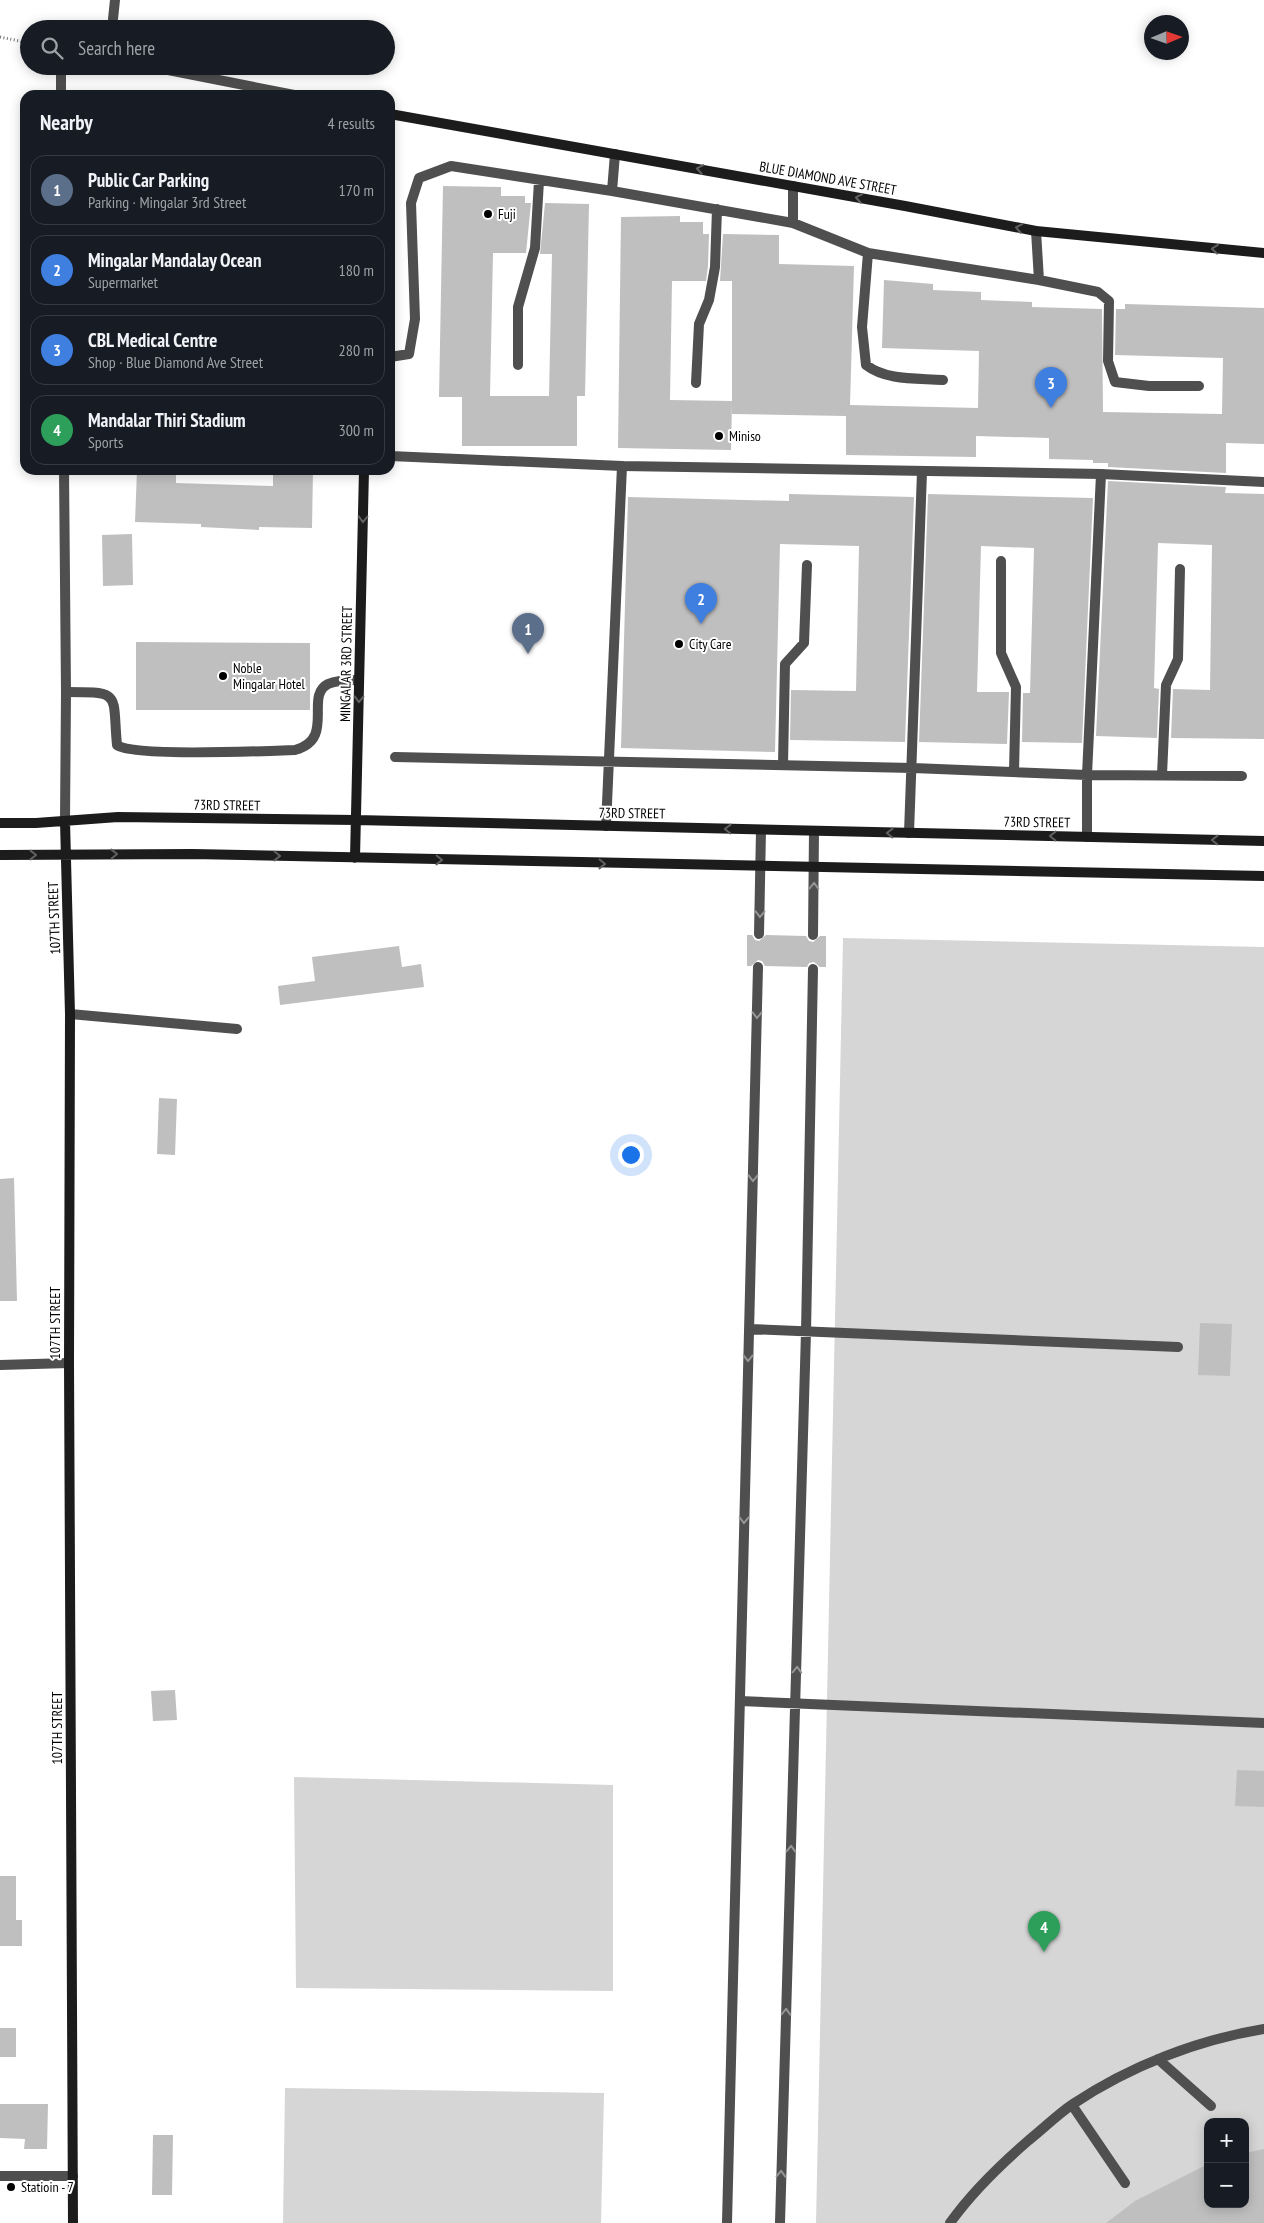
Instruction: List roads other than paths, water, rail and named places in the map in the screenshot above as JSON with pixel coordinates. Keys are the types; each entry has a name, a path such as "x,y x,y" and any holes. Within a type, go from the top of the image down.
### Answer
{"main road":[{"name":"BLUE DIAMOND AVE STREET","path":"395,115 1036,231 1264,253"},
{"name":"MINGALAR 3RD STREET","path":"355,858 364,475"},
{"name":"73RD STREET","path":"0,823 118,817 356,820 1264,841"},
{"name":"107TH STREET","path":"65,821 70,1014 69,1363 73,2223"},
{"path":"0,855 193,854 1264,876"}],"street":[{"path":"113,20 115,0"},
{"path":"61,75 61,90"},
{"path":"189,75 258,90"},
{"path":"612,191 615,154"},
{"path":"395,356 409,354 415,319 412,203 419,178 451,166 612,191 793,223 868,254 1039,280 1098,292 1109,301 1108,361 1115,382 1149,386 1199,386"},
{"path":"518,365 518,307 534,248 539,180"},
{"path":"793,186 793,223"},
{"path":"696,383 699,324 709,300 716,267 717,209"},
{"path":"1036,231 1039,280"},
{"path":"868,254 862,327 866,365 877,374 893,377 943,380"},
{"path":"395,456 622,466 1101,474 1264,482"},
{"path":"606,826 622,466"},
{"path":"909,833 913,768 922,472"},
{"path":"1086,837 1087,775 1101,474"},
{"name":"107TH STREET","path":"64,475 65,821"},
{"path":"1001,561 1001,653 1016,687 1014,772"},
{"path":"783,765 785,664 804,643 807,565"},
{"path":"1162,775 1166,685 1178,659 1180,569"},
{"path":"66,692 106,693 111,698 115,706 117,745 121,748 138,751 295,750 306,747 315,738 322,690 328,684 359,680"},
{"path":"395,757 608,760 913,768 1087,775 1242,776"},
{"path":"759,934 762,830"},
{"path":"813,935 814,831"},
{"path":"727,2223 758,967"},
{"path":"780,2223 806,1332 813,968"},
{"path":"70,1014 237,1029"},
{"path":"749,1329 1178,1347"},
{"path":"0,1365 69,1363"},
{"path":"740,1701 1264,1723"},
{"path":"950,2223 963,2206 1006,2160 1072,2105 1118,2077 1158,2059 1199,2045 1264,2029"},
{"path":"1158,2059 1211,2106"},
{"path":"1072,2105 1126,2183"},
{"path":"0,2176 73,2176"}],"place":[{"name":"Fuji","path":"488,214"},
{"name":"CBL Medical Centre","path":"1051,408"},
{"name":"Miniso","path":"719,436"},
{"name":"Mingalar Mandalay Ocean","path":"701,624"},
{"name":"City Care","path":"679,644"},
{"name":"Public Car Parking","path":"528,654"},
{"name":"Noble Mingalar Hotel","path":"223,676"},
{"name":"Mandalar Thiri Stadium","path":"1044,1952"},
{"name":"Statioin - 7","path":"11,2187"}]}
